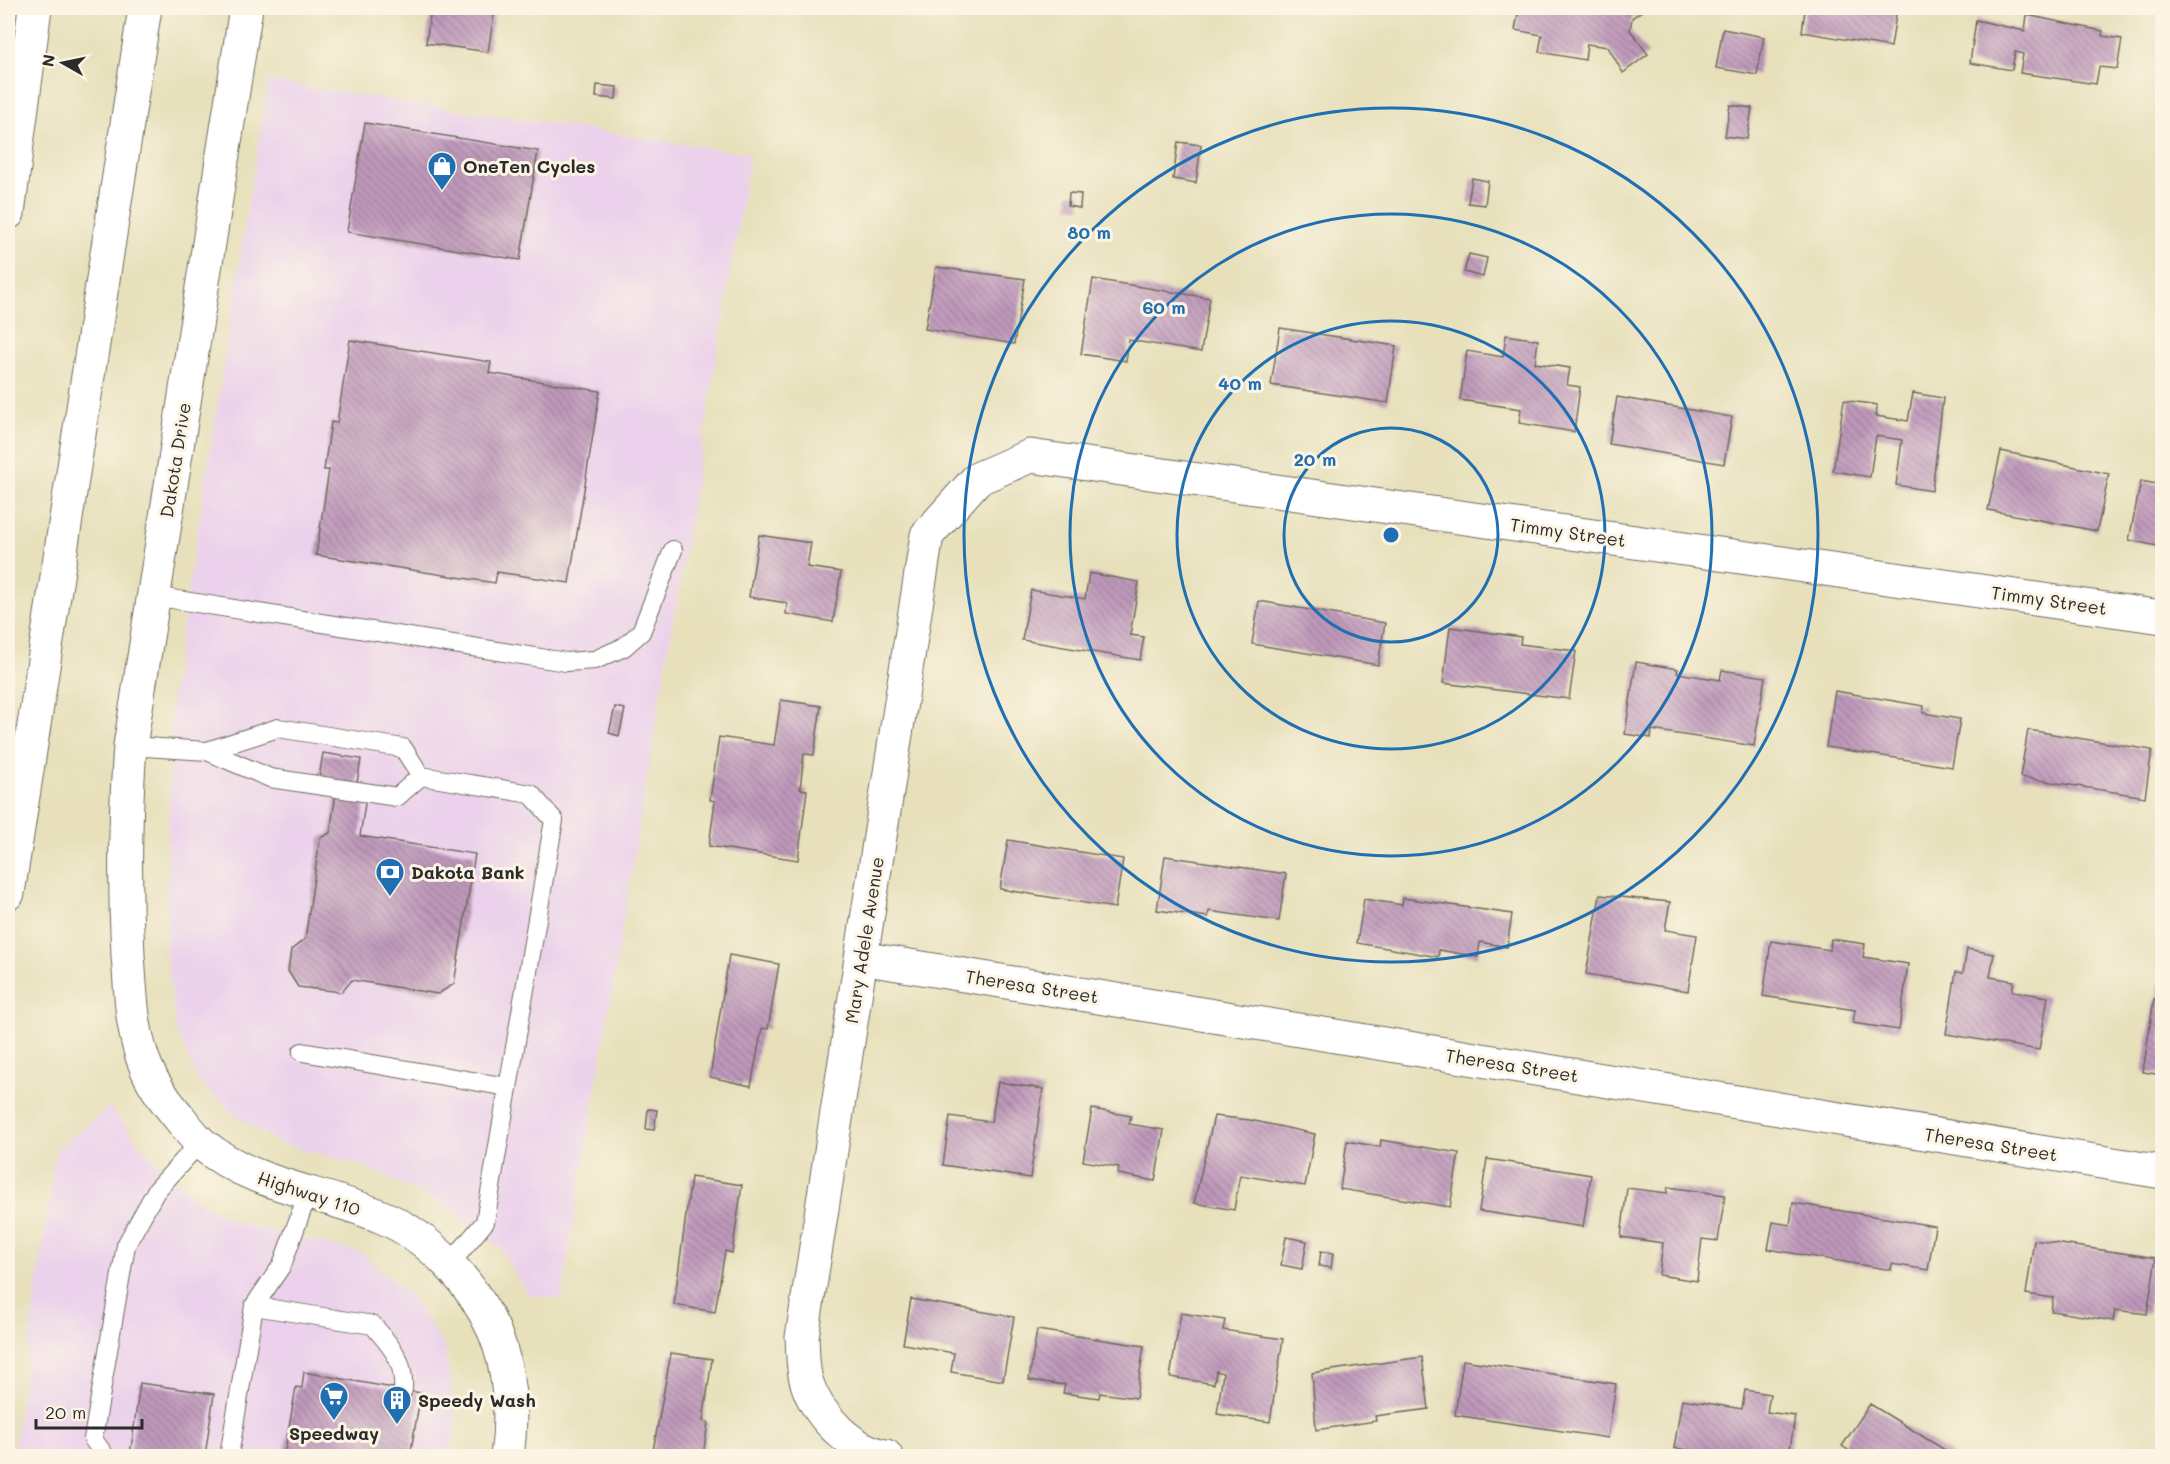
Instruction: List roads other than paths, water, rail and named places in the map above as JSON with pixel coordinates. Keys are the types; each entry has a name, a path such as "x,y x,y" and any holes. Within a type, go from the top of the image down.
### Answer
{"main road":[{"path":"8,143 18,8"},
{"path":"8,213 35,8"},
{"path":"8,893 145,8"},
{"name":"Dakota Drive","path":"126,915 126,806 129,746 246,8"},
{"name":"Timmy Street","path":"977,478 1030,456 2163,616"},
{"name":"Mary Adele Avenue","path":"886,1456 849,1440 823,1415 806,1383 802,1337 927,535 977,478"},
{"name":"Highway 110","path":"126,915 132,1019 146,1067 166,1102 200,1142 222,1158 252,1175 383,1217 428,1245 449,1265 475,1296 494,1332 507,1384 509,1406 507,1456"},
{"name":"Theresa Street","path":"861,958 2163,1172"}],"lane":[{"path":"153,596 566,662 595,660 624,648 641,632 673,550"},
{"path":"207,751 278,728 403,748 421,776 531,794 554,820 485,1222 449,1265"},
{"path":"129,746 207,751 270,778 397,797 421,776"},
{"path":"302,1052 508,1087"},
{"path":"105,1456 93,1439 126,1245 156,1191 200,1142"},
{"path":"229,1456 254,1306 282,1265 308,1193"},
{"path":"254,1306 373,1325 394,1350 404,1372 403,1390"}],"place":[{"name":"OneTen Cycles","path":"442,192"},
{"name":"Dakota Bank","path":"390,898"},
{"name":"Speedway","path":"334,1422"},
{"name":"Speedy Wash","path":"397,1426"}]}
